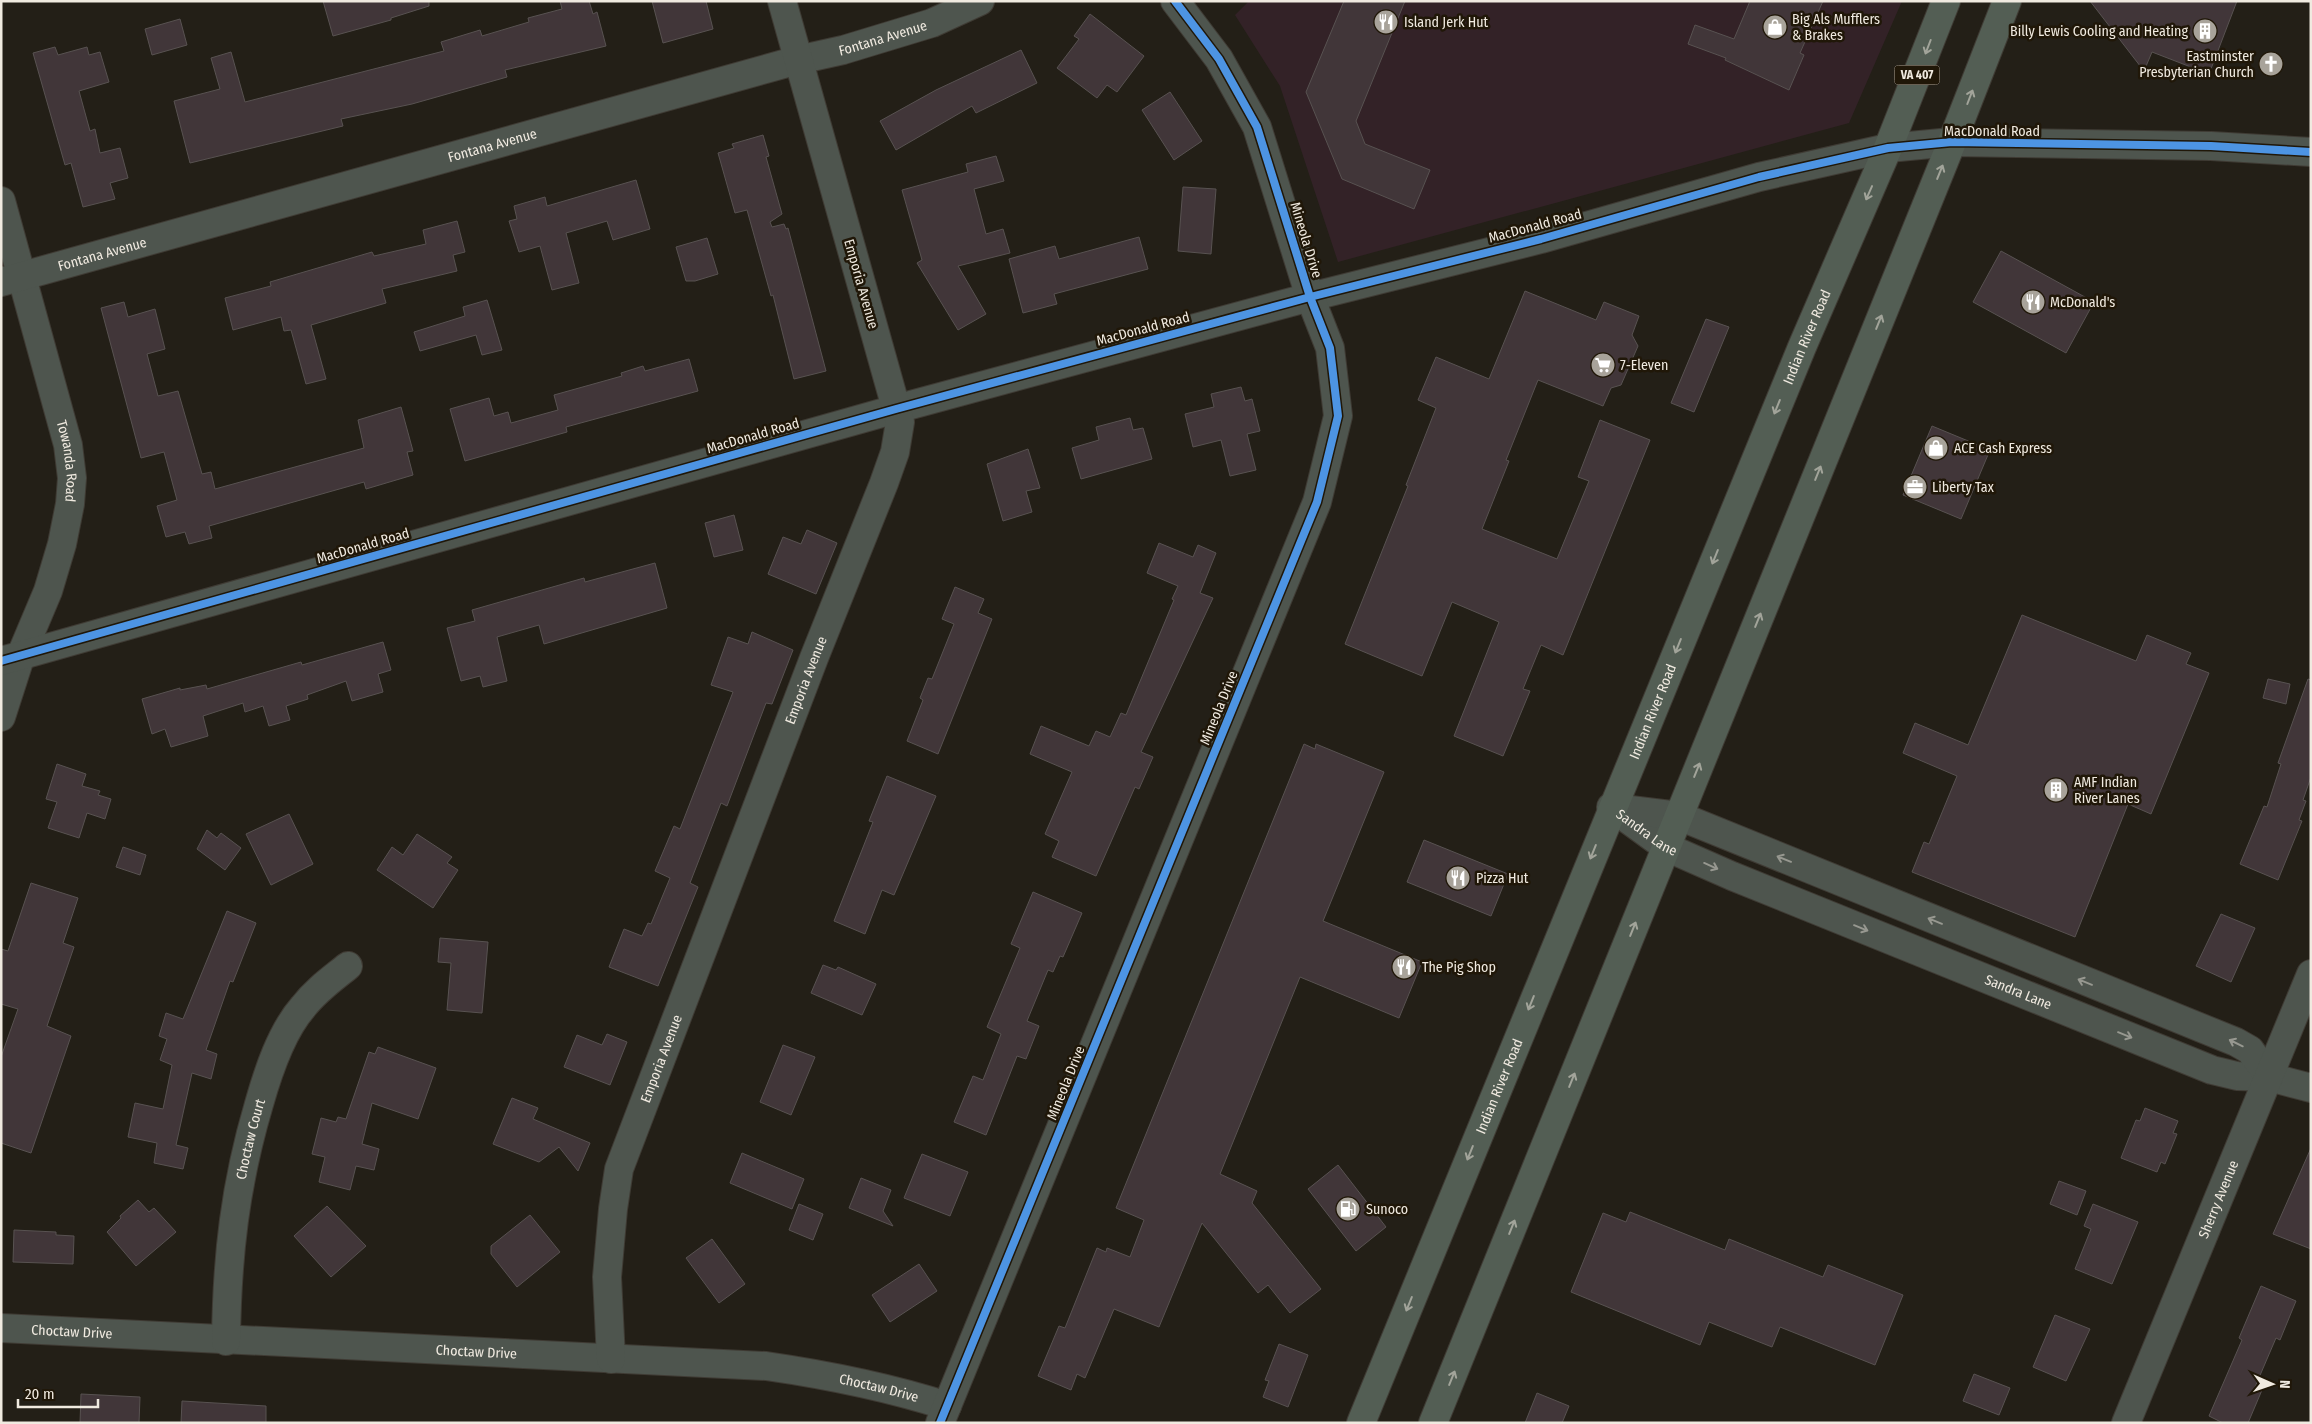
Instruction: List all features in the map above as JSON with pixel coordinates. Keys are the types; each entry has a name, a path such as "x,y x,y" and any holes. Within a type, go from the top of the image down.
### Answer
{"main road":[{"name":"Indian River Road","path":"1360,1423 1611,807 1802,347 1888,148 1946,1"},
{"path":"1433,1423 1952,142 2007,1"}],"street":[{"name":"Emporia Avenue","path":"611,1359 607,1277 613,1209 619,1169 810,667 884,483 895,452 900,422 782,1"},
{"name":"Fontana Avenue","path":"12,279 798,60 843,50 932,24 980,1"},
{"name":"Mineola Drive","path":"944,1414 1317,502 1338,416 1330,348 1310,297 1258,127 1219,59 1175,1"},
{"name":"MacDonald Road","path":"11,658 896,409 1310,297 1541,239 1759,177 1888,148 1952,142 2211,146 2311,152"},
{"name":"Towanda Road","path":"1,201 12,279 68,445 72,478 70,504 62,544 48,591 11,658 1,717"},
{"name":"Sandra Lane","path":"1611,807 1679,816 2236,1042 2250,1050 2269,1076"},
{"name":"Sandra Lane","path":"1611,807 1666,846 1740,879 2212,1070 2236,1076 2269,1076 2311,1088"},
{"name":"Choctaw Court","path":"226,1341 226,1284 233,1215 246,1146 266,1079 280,1046 301,1008 320,988 348,966"},
{"name":"Sherry Avenue","path":"2126,1423 2311,974"},
{"name":"Choctaw Drive","path":"1,1328 226,1341 766,1366 822,1374 906,1393 944,1414"}],"shaded area":[{"path":"1249,1 1902,1 1849,123 1338,262 1280,86 1235,15"}],"building":[{"path":"323,1 429,1 429,6 391,18 391,20 333,36"},
{"path":"560,1 589,1 593,14 597,12 606,46 505,70 507,77 412,104 341,119 343,126 190,163 174,101 220,89 211,58 231,52 245,102 444,51 441,42 480,30 482,36 529,22 528,18 562,9"},
{"path":"652,1 706,1 713,29 663,43"},
{"path":"1344,1 1405,1 1356,121 1365,144 1430,170 1414,209 1342,179 1306,92"},
{"name":"Big Als Mufflers & Brakes","path":"1750,1 1823,1 1800,53 1804,55 1789,90 1725,60 1726,58 1688,44 1695,25 1734,39"},
{"path":"2090,1 2237,1 2209,74 2152,52 2144,71"},
{"path":"1090,14 1144,56 1117,92 1107,85 1097,98 1057,68 1079,39 1074,36"},
{"path":"180,19 187,45 152,55 145,29"},
{"path":"55,47 58,55 87,47 89,55 100,52 109,82 79,91 90,131 95,129 100,153 120,148 128,178 110,183 115,199 83,207 71,163 65,165 33,53"},
{"path":"1021,50 1037,83 976,113 972,106 896,150 880,121 936,90"},
{"path":"1170,92 1202,141 1174,160 1142,110"},
{"path":"763,135 769,156 766,157 782,214 770,222 772,227 784,224 786,229 788,228 826,371 794,379 773,295 771,296 747,210 735,213 718,153 734,148 732,144"},
{"path":"996,156 1004,181 974,189 986,234 1003,229 1010,253 958,266 986,314 958,330 917,263 922,260 902,190 968,172 966,164"},
{"path":"636,180 650,229 613,240 607,221 566,233 579,283 552,290 540,246 519,252 509,221 517,219 514,206 545,197 547,206"},
{"path":"1183,187 1216,189 1211,254 1178,251"},
{"path":"457,221 465,252 453,255 457,271 382,289 386,303 311,325 326,379 306,384 291,330 284,331 281,317 233,330 225,298 271,286 270,282 372,252 374,256 426,244 423,230"},
{"path":"1139,237 1148,269 1054,294 1057,304 1023,313 1009,259 1055,246 1059,259"},
{"path":"707,238 718,274 695,281 686,281 676,247"},
{"name":"McDonald's","path":"2001,251 2094,302 2066,353 1973,302"},
{"path":"1525,291 1596,320 1604,302 1639,316 1632,335 1638,346 1621,385 1611,388 1603,406 1538,380 1506,460 1509,461 1482,529 1557,559 1589,481 1578,477 1600,420 1650,440 1563,655 1541,645 1523,689 1530,691 1503,756 1454,736 1499,622 1452,602 1422,676 1345,644 1408,486 1406,485 1436,408 1418,400 1436,357 1489,379"},
{"path":"487,300 502,350 482,355 476,335 420,351 414,332 465,316 463,307"},
{"path":"124,302 128,317 155,309 165,349 147,354 158,396 178,391 202,474 211,472 215,489 364,448 358,420 401,407 413,451 407,452 413,475 366,489 364,482 209,526 212,538 189,544 185,532 166,537 157,506 177,500 164,452 141,458 101,308"},
{"name":"7-Eleven","path":"1706,319 1729,327 1694,412 1671,403"},
{"path":"689,359 698,391 566,427 567,432 465,461 450,409 489,398 494,416 508,412 511,423 558,410 554,395 622,376 621,373 643,366 645,371"},
{"path":"1241,387 1245,401 1252,399 1260,431 1247,434 1256,470 1230,476 1221,440 1193,447 1185,414 1214,407 1211,394"},
{"path":"1130,418 1133,430 1143,428 1152,459 1081,479 1072,448 1099,440 1096,427"},
{"path":"1932,426 1990,450 1961,519 1903,495"},
{"path":"1028,449 1040,488 1026,491 1032,512 1003,521 987,464"},
{"path":"734,515 743,550 714,557 705,523"},
{"path":"807,530 837,543 816,594 768,574 783,537 801,544"},
{"path":"1159,543 1193,557 1198,545 1216,553 1200,593 1213,598 1141,752 1153,757 1139,789 1135,787 1096,876 1052,857 1059,841 1045,834 1072,772 1030,754 1041,726 1089,746 1096,731 1110,737 1121,713 1126,715 1174,600 1172,599 1178,586 1147,573"},
{"path":"655,563 667,608 544,644 539,625 497,637 507,681 483,687 480,676 461,681 447,628 475,621 472,610 584,578 585,582"},
{"path":"955,587 984,599 978,613 992,619 938,754 907,741 923,700 920,698 928,678 932,679 954,624 942,619"},
{"name":"AMF Indian River Lanes","path":"2022,615 2136,661 2147,635 2191,653 2186,664 2209,673 2151,814 2128,804 2075,937 1912,872 1924,842 1929,844 1957,776 1903,753 1915,723 1968,745"},
{"path":"752,632 793,650 772,704 766,703 727,806 721,803 690,883 698,887 658,986 609,967 624,929 642,936 648,923 651,924 670,878 655,871 674,826 680,829 733,692 711,685 728,637 748,644"},
{"path":"383,642 391,670 378,674 383,692 352,701 346,681 307,695 308,699 286,706 290,720 269,726 263,706 245,712 243,703 203,716 208,736 171,747 165,729 152,734 142,699 180,688 180,690 206,685 207,689 301,662 302,665"},
{"path":"2268,679 2290,684 2286,704 2263,698"},
{"path":"2308,679 2311,680 2311,777 2303,800 2306,801 2299,820 2302,821 2278,880 2240,864 2264,806 2267,807 2281,764 2278,763"},
{"path":"1304,744 1315,749 1316,744 1384,772 1323,921 1422,962 1399,1018 1300,977 1220,1174 1257,1191 1252,1203 1321,1289 1290,1313 1268,1285 1258,1293 1202,1223 1159,1327 1114,1309 1085,1378 1077,1374 1071,1390 1038,1376 1059,1326 1065,1328 1097,1248 1106,1252 1107,1248 1130,1257 1144,1220 1116,1208"},
{"path":"57,764 86,774 82,786 100,791 98,795 111,799 105,819 87,813 79,838 48,828 57,802 46,799"},
{"path":"887,776 936,796 894,895 882,890 865,934 834,921 873,822 869,821"},
{"path":"289,814 313,864 271,885 246,834"},
{"path":"207,830 217,838 221,833 241,848 225,870 197,849"},
{"path":"417,834 452,857 447,863 458,870 433,908 377,870 392,847 403,855"},
{"name":"Pizza Hut","path":"1424,840 1508,874 1491,916 1407,882"},
{"path":"123,847 146,855 140,875 116,867"},
{"path":"31,883 78,898 63,943 74,947 47,1026 71,1036 31,1153 1,1143 1,1057 18,1009 1,1004 1,949 8,951"},
{"path":"1033,892 1082,913 1063,957 1060,956 1053,972 1048,970 1027,1021 1039,1026 1026,1059 1017,1056 986,1135 954,1122 973,1076 983,1080 1001,1034 987,1027 1020,948 1011,944"},
{"path":"227,911 256,923 233,982 230,981 206,1050 217,1054 211,1079 192,1073 176,1145 188,1148 183,1169 154,1163 157,1143 128,1137 135,1103 163,1109 172,1065 160,1060 167,1039 159,1036 166,1013 183,1019"},
{"path":"2221,914 2255,928 2231,982 2196,966"},
{"path":"440,938 488,942 482,1013 447,1010 451,963 438,962"},
{"path":"823,965 836,970 838,967 876,984 862,1015 811,993"},
{"path":"607,1034 627,1042 610,1085 564,1067 577,1035 602,1045"},
{"path":"783,1045 815,1057 791,1115 760,1102"},
{"path":"378,1047 436,1068 418,1119 372,1103 362,1144 379,1149 374,1170 356,1166 350,1190 319,1182 325,1157 312,1154 321,1118 336,1122 338,1117 346,1119 369,1052 375,1054"},
{"path":"512,1098 538,1108 533,1119 590,1143 578,1171 559,1147 539,1162 493,1144"},
{"path":"2145,1108 2178,1121 2173,1133 2177,1134 2165,1164 2161,1162 2157,1172 2121,1158 2136,1120 2140,1121"},
{"path":"2311,1148 2311,1249 2273,1234"},
{"path":"742,1153 804,1179 792,1209 730,1183"},
{"path":"922,1154 968,1172 950,1216 904,1198"},
{"name":"Sunoco","path":"1338,1165 1386,1227 1356,1251 1308,1189"},
{"path":"861,1178 891,1190 883,1211 893,1226 849,1208"},
{"path":"2059,1181 2086,1191 2077,1215 2050,1204"},
{"path":"138,1200 149,1212 154,1208 176,1232 136,1266 107,1232 121,1218 120,1216"},
{"path":"799,1204 823,1214 813,1240 789,1230"},
{"path":"2093,1204 2138,1222 2112,1284 2075,1269 2091,1229 2084,1226"},
{"path":"327,1206 366,1246 331,1277 294,1236"},
{"path":"1630,1212 1725,1250 1729,1239 1823,1277 1828,1265 1903,1295 1875,1365 1780,1327 1772,1347 1709,1322 1700,1345 1571,1292 1603,1213 1626,1222"},
{"path":"530,1215 560,1252 517,1287 491,1254 491,1246"},
{"path":"14,1230 56,1232 56,1235 74,1236 73,1264 13,1262"},
{"path":"712,1239 745,1284 719,1303 686,1258"},
{"path":"919,1264 937,1291 890,1322 872,1295"},
{"path":"2261,1286 2296,1301 2280,1340 2276,1338 2255,1387 2262,1390 2248,1423 2223,1423 2209,1416 2242,1340 2239,1338"},
{"path":"2055,1315 2090,1329 2066,1381 2033,1367"},
{"path":"1279,1344 1308,1355 1288,1407 1263,1397 1269,1381 1265,1380"},
{"path":"1974,1374 2010,1388 1999,1415 1963,1401"},
{"path":"1537,1393 1569,1406 1562,1423 1525,1423"},
{"path":"81,1394 140,1397 139,1423 80,1423"},
{"path":"182,1401 266,1406 266,1423 181,1423"}],"cycle path":[{"path":"940,1423 1317,502 1338,416 1330,348 1310,297 1257,127 1219,59 1175,1"},
{"path":"1,661 896,409 1310,297 1541,239 1759,177 1888,148 1952,142 2211,146 2311,152"}],"place":[{"name":"Island Jerk Hut","path":"1386,22"},
{"name":"Big Als Mufflers & Brakes","path":"1775,27"},
{"name":"Billy Lewis Cooling and Heating","path":"2205,31"},
{"name":"Eastminster Presbyterian Church","path":"2271,64"},
{"name":"McDonald's","path":"2033,302"},
{"name":"7-Eleven","path":"1603,365"},
{"name":"ACE Cash Express","path":"1936,448"},
{"name":"Liberty Tax","path":"1915,487"},
{"name":"AMF Indian River Lanes","path":"2056,790"},
{"name":"Pizza Hut","path":"1458,878"},
{"name":"The Pig Shop","path":"1404,967"},
{"name":"Sunoco","path":"1348,1209"}]}
